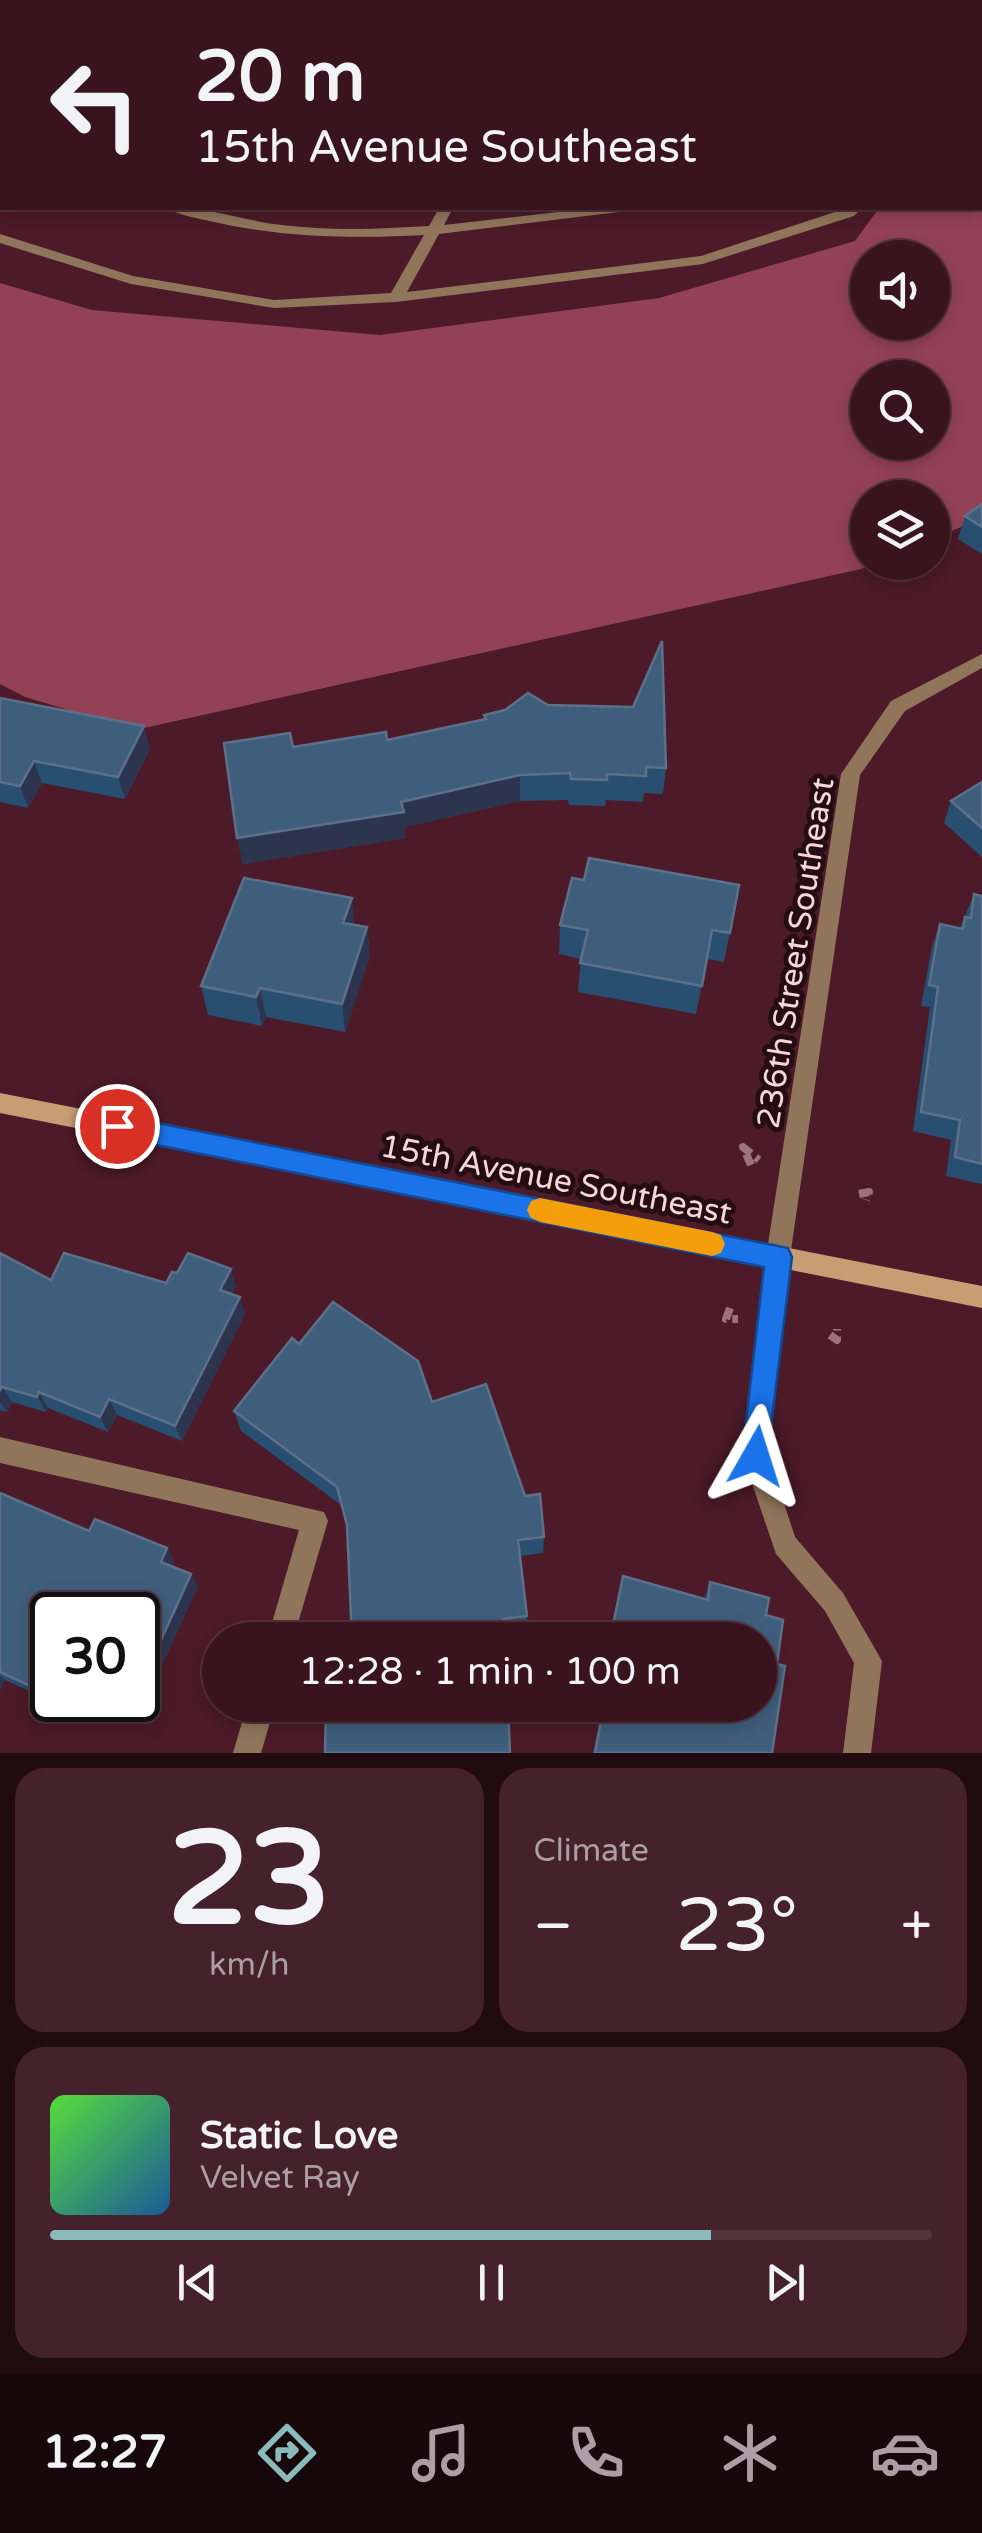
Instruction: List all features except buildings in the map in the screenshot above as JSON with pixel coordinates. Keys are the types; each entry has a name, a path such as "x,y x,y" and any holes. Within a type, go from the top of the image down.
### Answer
{"street":[{"path":"182,210 321,234 434,231 602,210"},
{"path":"396,298 445,210"},
{"path":"0,238 131,280 274,304 396,298 703,260 853,210"},
{"name":"236th Street Southeast","path":"856,1753 868,1662 834,1602 785,1545 756,1456 778,1257 851,774 898,706 982,660"},
{"name":"15th Avenue Southeast","path":"0,1103 982,1297"},
{"path":"0,1450 315,1521 285,1622"},
{"path":"247,1753 256,1722"}],"path":[{"path":"751,1165 743,1147 760,1160"}],"shaded area":[{"path":"878,210 982,210 982,518 950,532 950,480 850,480 850,571 135,730 25,697 0,684 0,283 92,310 380,335 659,298 850,242 850,340 950,340 950,240 856,240"}],"slow traffic":[{"path":"540,1210 712,1244"}],"route":[{"path":"117,1126 778,1257 756,1456"}]}
